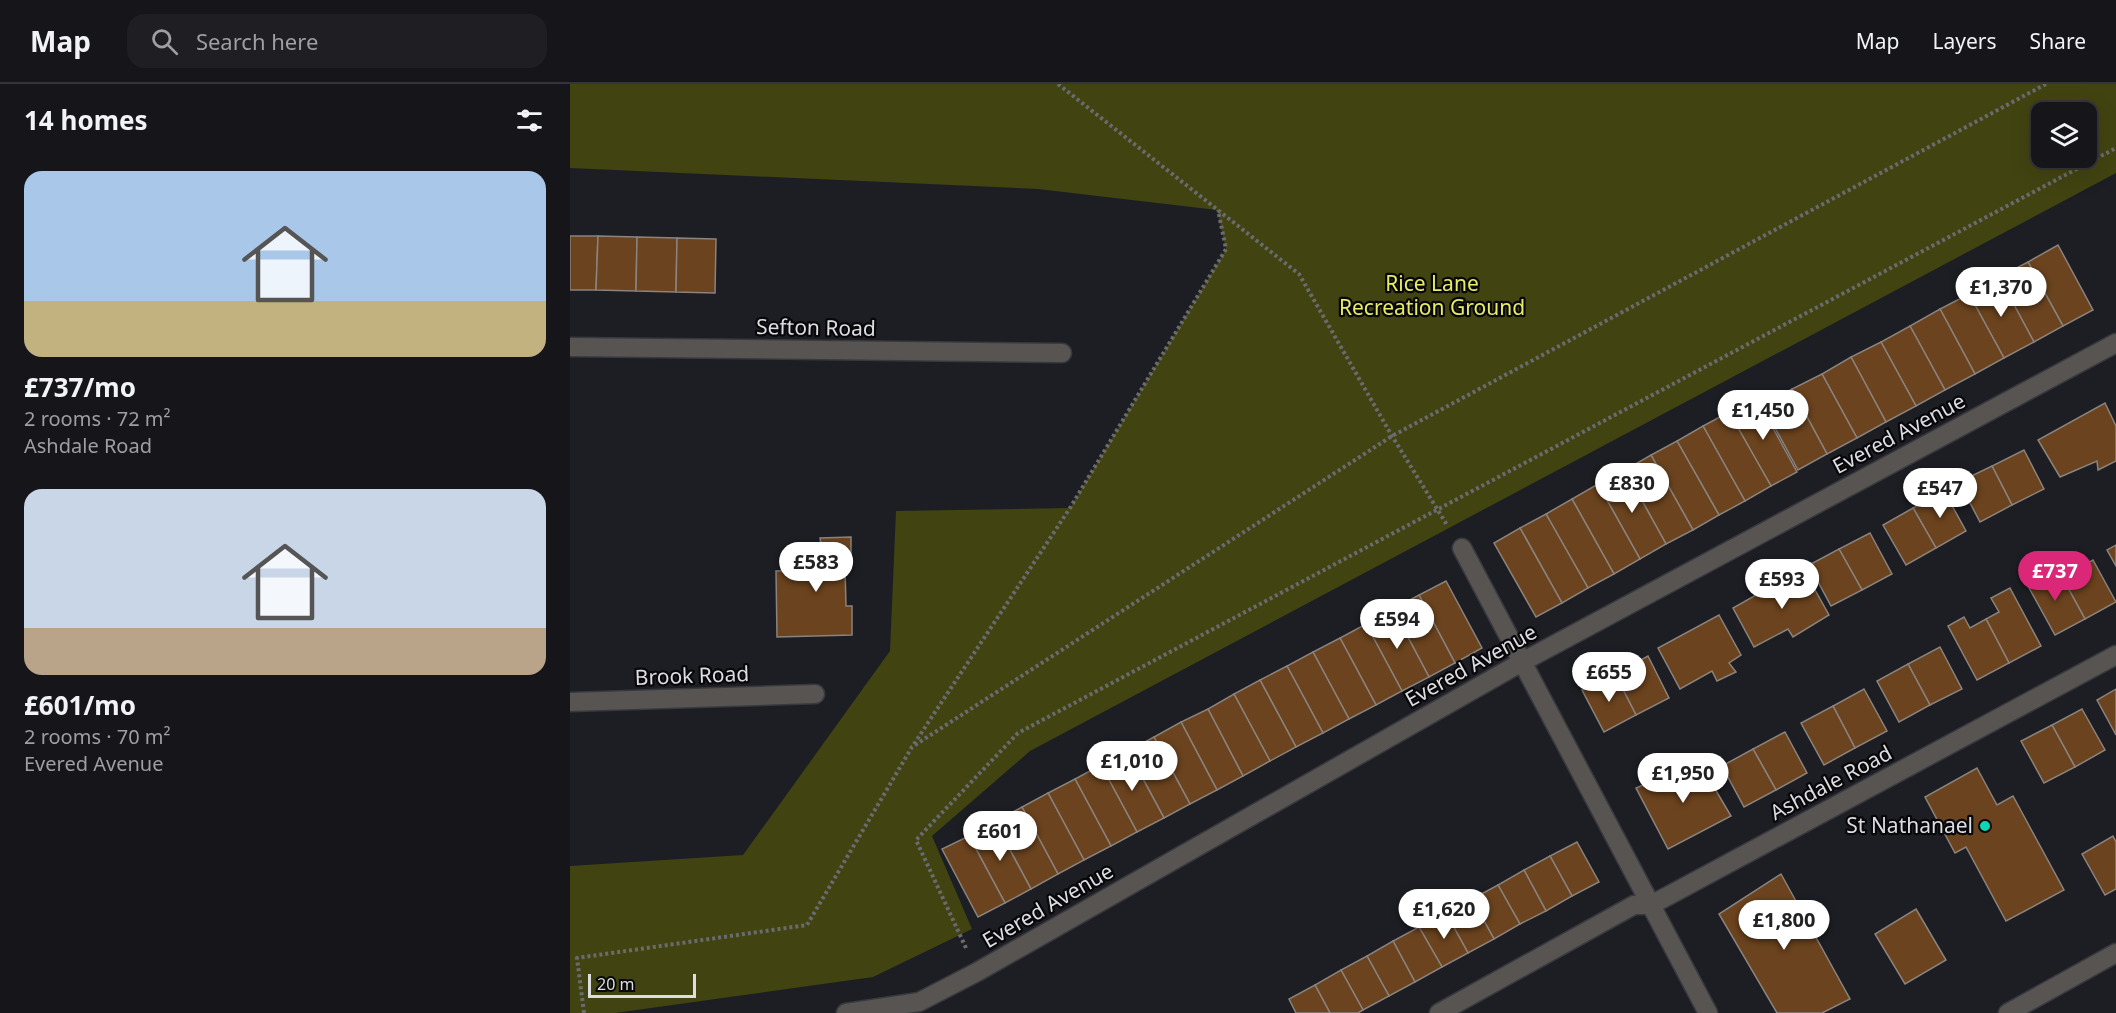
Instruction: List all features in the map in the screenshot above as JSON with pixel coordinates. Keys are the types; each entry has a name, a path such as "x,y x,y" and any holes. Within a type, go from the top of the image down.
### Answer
{"street":[{"name":"Evered Avenue","path":"846,1013 921,1007 977,972 1522,662 2116,343"},
{"name":"Sefton Road","path":"570,347 1062,353"},
{"path":"1462,548 1707,1013"},
{"name":"Ashdale Road","path":"1439,1013 1634,905 1651,905 2116,655"},
{"name":"Brook Road","path":"570,702 815,694"},
{"path":"2008,1013 2116,952"}],"path":[{"path":"1058,84 1299,274 1392,436 1462,548"},
{"path":"912,747 1392,436 2046,84"},
{"path":"977,972 916,840 1018,733 2116,148"},
{"path":"584,1013 577,958 807,925 912,747 1070,508 1226,249 1218,210"}],"green space":[{"name":"Rice Lane Recreation Ground","path":"570,84 2116,84 2116,173 1030,751 932,836 972,929 873,977 615,1013 570,1013 570,866 743,855 890,651 896,511 1070,508 1226,249 1217,210 1038,189 570,168"}],"building":[{"path":"570,236 598,236 596,290 570,290"},
{"path":"598,236 637,237 636,291 596,290"},
{"path":"637,237 677,238 676,292 636,291"},
{"path":"677,238 716,239 715,293 676,292"},
{"path":"2058,245 2093,310 2063,326 2028,262"},
{"path":"2028,262 2063,326 2034,342 1999,277"},
{"path":"1999,277 2034,342 2004,358 1969,294"},
{"path":"1969,294 2004,358 1975,374 1940,309"},
{"path":"1940,309 1975,374 1945,390 1910,326"},
{"path":"1910,326 1945,390 1916,406 1881,342"},
{"path":"1881,342 1916,406 1886,422 1851,357"},
{"path":"1851,357 1886,422 1857,438 1822,374"},
{"path":"1822,374 1857,438 1827,454 1792,389"},
{"path":"1792,389 1827,454 1798,470 1763,406"},
{"path":"1756,397 1797,472 1771,486 1729,412"},
{"path":"2105,403 2116,426 2116,461 2098,470 2097,461 2060,477 2038,440"},
{"path":"1729,412 1771,486 1745,501 1703,426"},
{"path":"1703,426 1745,501 1719,515 1677,441"},
{"path":"1677,441 1719,515 1693,530 1651,455"},
{"path":"2024,450 2044,489 2012,505 1992,466"},
{"path":"1651,455 1693,530 1666,544 1625,470"},
{"path":"1992,466 2012,505 1980,522 1959,482"},
{"path":"1625,470 1666,544 1640,559 1598,484"},
{"path":"1598,484 1640,559 1614,574 1572,499"},
{"path":"1944,491 1966,531 1936,548 1913,508"},
{"path":"1572,499 1614,574 1588,588 1546,514"},
{"path":"1913,508 1936,548 1906,565 1883,525"},
{"path":"1546,514 1588,588 1562,603 1520,528"},
{"path":"1520,528 1562,603 1536,617 1494,543"},
{"path":"1870,533 1892,574 1862,590 1839,549"},
{"path":"851,537 851,568 845,568 846,606 852,606 852,635 777,637 776,571 808,570 807,544 821,544 820,538"},
{"path":"2116,545 2116,566 2107,550"},
{"path":"1839,549 1862,590 1831,606 1809,565"},
{"path":"2093,560 2116,602 2085,619 2062,577"},
{"path":"2037,569 2046,586 2062,577 2085,619 2055,635 2023,577"},
{"path":"1805,572 1829,615 1793,637 1788,629 1754,647 1733,608 1795,573 1797,577"},
{"path":"1446,581 1482,648 1455,663 1419,595"},
{"path":"2010,588 2041,646 2009,663 1986,619 1999,612 1991,598"},
{"path":"1419,595 1455,663 1429,677 1393,609"},
{"path":"1393,609 1429,677 1402,691 1366,624"},
{"path":"1719,615 1741,655 1729,663 1736,672 1717,681 1712,671 1680,689 1658,648"},
{"path":"1964,617 1970,628 1986,619 2009,663 1977,680 1948,626"},
{"path":"1366,624 1402,691 1376,705 1340,638"},
{"path":"1340,638 1376,705 1349,719 1313,652"},
{"path":"1940,647 1962,689 1930,705 1908,664"},
{"path":"1313,652 1349,719 1323,733 1287,666"},
{"path":"1648,656 1669,698 1636,715 1615,674"},
{"path":"1908,664 1930,705 1899,722 1877,681"},
{"path":"1287,666 1323,733 1296,747 1260,680"},
{"path":"1615,674 1636,715 1604,732 1582,690"},
{"path":"1260,680 1296,747 1270,761 1234,694"},
{"path":"1864,689 1887,731 1855,748 1833,706"},
{"path":"2116,689 2116,735 2097,700"},
{"path":"1234,694 1270,761 1243,776 1208,709"},
{"path":"1833,706 1855,748 1824,765 1801,723"},
{"path":"1208,709 1243,776 1217,790 1181,722"},
{"path":"2082,709 2105,750 2075,767 2052,725"},
{"path":"1181,722 1217,790 1190,804 1154,737"},
{"path":"2052,725 2075,767 2044,783 2021,741"},
{"path":"1785,732 1807,773 1776,790 1753,749"},
{"path":"1154,737 1190,804 1164,818 1128,751"},
{"path":"1753,749 1776,790 1744,807 1722,766"},
{"path":"1128,751 1164,818 1137,832 1101,765"},
{"path":"1698,760 1731,816 1668,849 1636,788"},
{"path":"1101,765 1137,832 1111,846 1075,779"},
{"name":"St Nathanael","path":"1977,768 1997,805 2013,796 2064,890 2006,921 1966,847 1955,853 1925,797"},
{"path":"1075,779 1111,846 1084,860 1048,793"},
{"path":"1048,793 1084,860 1058,874 1022,807"},
{"path":"1022,807 1058,874 1031,889 995,822"},
{"path":"995,822 1031,889 1005,903 969,836"},
{"path":"969,836 1005,903 978,917 942,849"},
{"path":"2113,836 2116,842 2116,889 2105,895 2082,854"},
{"path":"1577,842 1599,882 1572,896 1550,856"},
{"path":"1550,856 1572,896 1546,911 1524,870"},
{"path":"1524,870 1546,911 1520,924 1498,885"},
{"path":"1781,874 1850,999 1822,1013 1777,1013 1719,914"},
{"path":"1498,885 1520,924 1494,939 1472,899"},
{"path":"1472,899 1494,939 1468,953 1446,913"},
{"path":"1916,909 1946,960 1905,984 1875,934"},
{"path":"1446,913 1468,953 1442,967 1419,927"},
{"path":"1419,927 1442,967 1415,982 1393,941"},
{"path":"1393,941 1415,982 1389,996 1367,956"},
{"path":"1367,956 1389,996 1363,1010 1341,970"},
{"path":"1341,970 1363,1010 1358,1013 1330,1013 1315,985"},
{"path":"1315,985 1330,1013 1296,1013 1289,999"}],"place":[{"name":"St Nathanael","path":"1985,826"}]}
